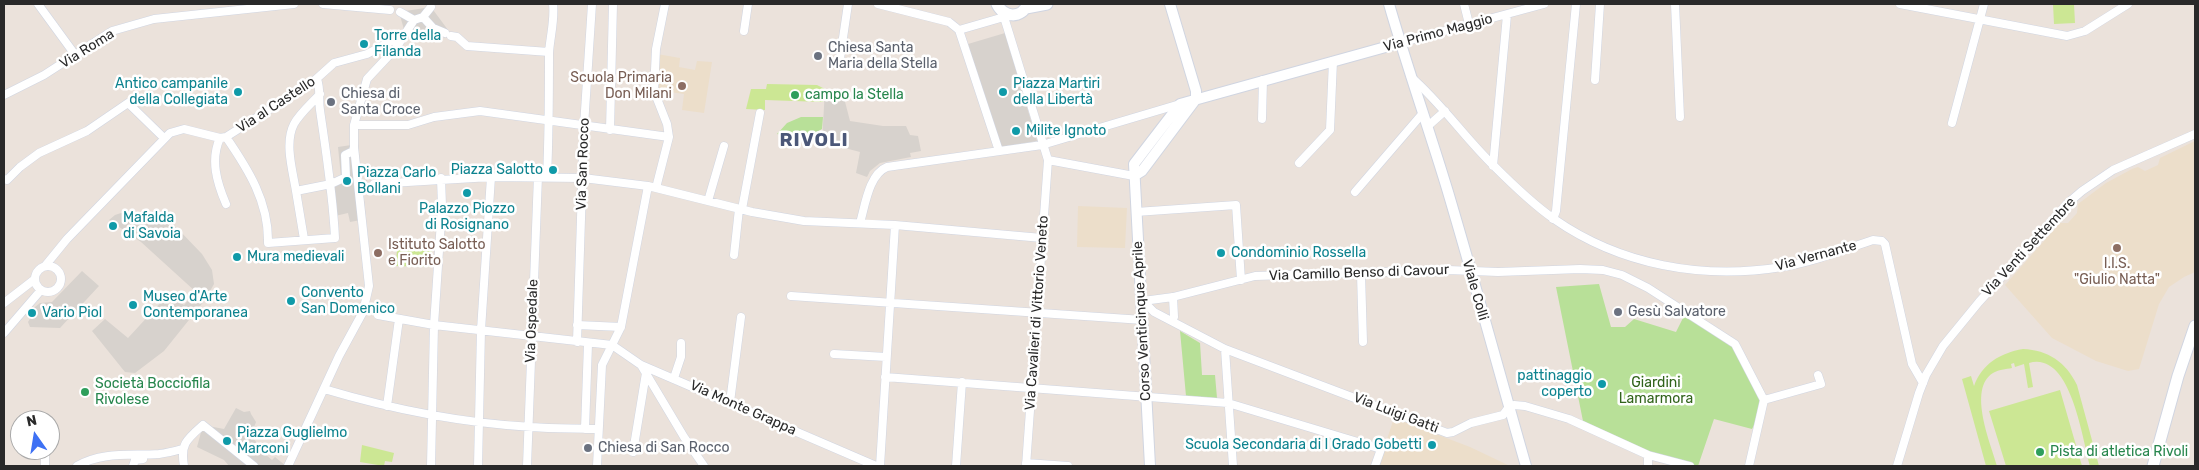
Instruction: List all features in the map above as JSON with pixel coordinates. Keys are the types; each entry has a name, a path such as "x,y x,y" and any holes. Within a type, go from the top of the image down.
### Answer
{"main road":[{"path":"996,4 1004,15 1016,15 1027,6 1047,4"},
{"path":"2154,466 2178,376 2195,326"}],"street":[{"path":"38,4 76,56"},
{"name":"Via Roma","path":"4,95 76,56 112,31 149,20 294,4"},
{"path":"323,4 390,10"},
{"name":"Via Ospedale","path":"527,466 531,337 543,176 550,121 549,52 554,15 553,4"},
{"name":"Via San Rocco","path":"577,342 584,126 592,4"},
{"path":"610,130 614,4"},
{"path":"597,466 597,429 602,364 621,327 652,187 669,136 667,124 654,91 656,49 665,4"},
{"path":"744,31 748,4"},
{"path":"840,65 848,4"},
{"path":"878,4 907,8 949,22 959,30 999,150"},
{"path":"959,30 1004,15 1048,160 1134,176 1142,171 1196,99 1196,91 1170,4"},
{"name":"Viale Colli","path":"1389,4 1409,75 1428,126 1526,466"},
{"path":"1464,4 1469,24"},
{"name":"Via Primo Maggio","path":"1180,104 1544,4"},
{"path":"1553,218 1556,211 1576,4"},
{"path":"1595,80 1600,4"},
{"path":"1675,4 1680,116"},
{"path":"1900,4 1914,5 1979,20 2067,36 2085,31 2128,4"},
{"path":"1952,123 1984,4"},
{"path":"288,466 339,356 363,312 369,286 354,146 354,125 367,79 396,48 414,20 423,17 431,7"},
{"path":"400,12 414,20"},
{"path":"1494,166 1507,15"},
{"path":"423,17 433,28 457,38 467,46 549,52"},
{"name":"Via al Castello","path":"45,266 67,239 164,138 173,131 184,129 223,137 284,102 317,80 334,63 367,54 405,34"},
{"path":"1299,163 1330,130 1332,61"},
{"name":"Via Vernante","path":"1409,75 1444,110 1494,166 1553,218 1598,246 1653,264 1703,272 1752,271 1783,267 1873,240 1882,241 1885,244 1912,364 1923,383"},
{"path":"226,204 214,166 217,144 223,137 244,164 257,189 266,215 268,243 335,238 317,80"},
{"path":"1262,119 1263,80"},
{"path":"304,239 291,158 291,134 294,124 320,94"},
{"path":"4,179 7,180 39,153 88,131 128,103 164,138"},
{"path":"1134,176 1134,164 1180,104"},
{"path":"860,223 874,179 882,169 1042,144 1180,104"},
{"path":"1428,126 1444,110"},
{"path":"354,125 408,125 434,117 458,115 472,111 669,136"},
{"path":"734,255 740,209 760,113"},
{"path":"1355,192 1423,113"},
{"name":"Via Venti Settembre","path":"1898,466 1923,383 1934,361 1952,335 2068,203 2113,170 2195,134"},
{"path":"296,191 329,184 346,177 346,155 353,151 354,146"},
{"path":"708,201 724,146"},
{"name":"Via Cavalieri di Vittorio Veneto","path":"1026,465 1048,160"},
{"path":"374,184 440,178 543,176 583,178 652,187 740,209 804,221 895,225 1042,238"},
{"name":"Corso Venticinque Aprile","path":"1134,176 1144,320 1150,466"},
{"path":"478,466 481,330 491,177"},
{"path":"431,466 434,325 442,206 440,178"},
{"path":"1136,212 1236,205 1241,280"},
{"path":"880,466 895,225"},
{"path":"4,303 35,279 40,269 45,266 50,266 58,271 61,280 56,289 51,292 41,290 36,285 35,279"},
{"name":"Via Camillo Benso di Cavour","path":"1142,301 1173,297 1255,276 1448,270 1470,272 1603,270 1622,275 1648,288 1735,344 1764,400"},
{"path":"1361,274 1363,342"},
{"path":"4,333 41,290"},
{"path":"791,296 1144,320"},
{"path":"1173,297 1174,322"},
{"name":"Via Luigi Gatti","path":"1142,301 1154,312 1225,349 1447,432 1453,432 1471,424 1502,415 1514,405 1525,406 1569,418 1648,456 1690,466"},
{"path":"378,315 434,325 588,344 612,345"},
{"path":"730,402 741,317"},
{"path":"387,406 399,319"},
{"path":"577,325 621,327"},
{"path":"674,378 681,357 681,342"},
{"path":"585,429 588,344"},
{"name":"Via Monte Grappa","path":"612,345 641,365 876,466"},
{"path":"1225,349 1233,466"},
{"path":"834,354 886,358"},
{"path":"641,365 684,437 704,466"},
{"path":"633,452 646,373"},
{"path":"1750,466 1764,400 1821,384 1818,375"},
{"path":"885,378 962,382 1228,403 1381,449 1375,466"},
{"path":"956,466 962,382"},
{"path":"324,389 387,406 480,422 529,427 597,429"},
{"path":"184,466 182,452 188,438 203,425 254,466"},
{"path":"77,466 87,460 106,456 182,452"},
{"path":"133,466 135,460 182,452"},
{"path":"1648,456 1648,466"},
{"path":"1026,465 1068,466"}],"shaded area":[{"path":"431,7 448,30 444,34 438,32 423,34 420,32 407,40 399,12"},
{"name":"Piazza Martiri della Libertà","path":"1005,33 1037,141 1001,147 968,44"},
{"name":"Scuola Primaria Don Milani","path":"657,54 680,58 679,67 695,70 697,61 712,62 704,113 682,110 684,94 655,90"},
{"path":"825,89 842,90 850,121 883,126 906,126 910,135 918,136 921,151 910,153 911,157 880,163 870,171 867,177 856,173 860,152 822,142"},
{"name":"I.I.S. \"Giulio Natta\"","path":"2195,141 2195,272 2169,287 2159,304 2139,369 2128,371 2096,361 2052,338 2005,285 2060,223 2068,223 2077,213 2078,204 2106,183 2132,169 2138,167 2145,171 2158,165 2160,158"},
{"name":"Piazza Carlo Bollani","path":"358,144 366,219 350,222 348,213 335,216 332,179 341,177 338,147"},
{"path":"1078,206 1127,208 1125,248 1077,247"},
{"path":"121,213 151,216 177,228 202,254 212,270 214,284 205,300 164,351 135,373 125,372 92,331 105,319 128,338 163,300 170,305 176,299 184,305 196,292 141,242 109,220"},
{"path":"82,271 99,286 60,328 30,327 28,322 31,317 30,311 40,303 52,302"},
{"name":"Piazza Guglielmo Marconi","path":"236,408 244,412 250,411 256,422 251,435 265,454 272,460 275,457 286,466 229,466 224,460 197,447 203,425 224,429"},
{"name":"Scuola Secondaria di I Grado Gobetti","path":"1394,418 1470,447 1510,466 1378,466"}],"green space":[{"path":"2053,4 2074,4 2075,23 2054,24"},
{"name":"campo la Stella","path":"767,84 817,85 825,89 823,102 765,100 765,110 746,109 751,89 766,89"},
{"path":"801,117 823,117 822,129 810,136 808,140 777,134 787,123"},
{"path":"432,247 431,267 396,266 397,248"},
{"name":"Giardini Lamarmora","path":"1599,284 1611,327 1625,327 1634,319 1676,332 1684,316 1737,348 1764,405 1752,429 1714,419 1698,466 1683,465 1654,458 1584,426 1556,287"},
{"path":"1180,331 1200,343 1202,375 1215,375 1217,398 1186,396"},
{"path":"2023,349 2048,355 2062,364 2073,377 2077,385 2099,466 2090,466 2072,399 2065,383 2055,370 2043,363 2029,363 2033,387 2028,388 2024,364 2015,367 2014,363 2011,364 2012,368 1993,373 1985,381 1982,391 1983,417 1997,466 1986,466 1962,379 1971,376 1974,386 1977,378 1993,361 2007,353"},
{"path":"2060,390 2082,466 2006,466 1989,411"},
{"path":"362,445 394,453 392,462 385,461 384,466 360,462"}],"tunnel":[{"path":"359,185 374,184"}],"place":[{"name":"Torre della Filanda","path":"364,44"},
{"name":"Chiesa Santa Maria della Stella","path":"818,56"},
{"name":"Scuola Primaria Don Milani","path":"682,86"},
{"name":"Antico campanile della Collegiata","path":"238,92"},
{"name":"Piazza Martiri della Libertà","path":"1003,92"},
{"name":"campo la Stella","path":"795,95"},
{"name":"Chiesa di Santa Croce","path":"331,102"},
{"name":"Milite Ignoto","path":"1016,131"},
{"name":"Piazza Salotto","path":"553,170"},
{"name":"Piazza Carlo Bollani","path":"347,181"},
{"name":"Palazzo Piozzo di Rosignano","path":"467,193"},
{"name":"Mafalda di Savoia","path":"113,226"},
{"name":"I.I.S. \"Giulio Natta\"","path":"2117,248"},
{"name":"Istituto Salotto e Fiorito","path":"378,253"},
{"name":"Condominio Rossella","path":"1221,253"},
{"name":"Mura medievali","path":"237,257"},
{"name":"Convento San Domenico","path":"291,301"},
{"name":"Museo d'Arte Contemporanea","path":"133,305"},
{"name":"Gesù Salvatore","path":"1618,312"},
{"name":"Vario Piol","path":"32,313"},
{"name":"pattinaggio coperto","path":"1602,384"},
{"name":"Società Bocciofila Rivolese","path":"85,392"},
{"name":"Piazza Guglielmo Marconi","path":"227,441"},
{"name":"Scuola Secondaria di I Grado Gobetti","path":"1432,445"},
{"name":"Chiesa di San Rocco","path":"588,448"},
{"name":"Pista di atletica Rivoli","path":"2040,452"}],"district":[{"name":"RIVOLI","path":"814,141"}]}
